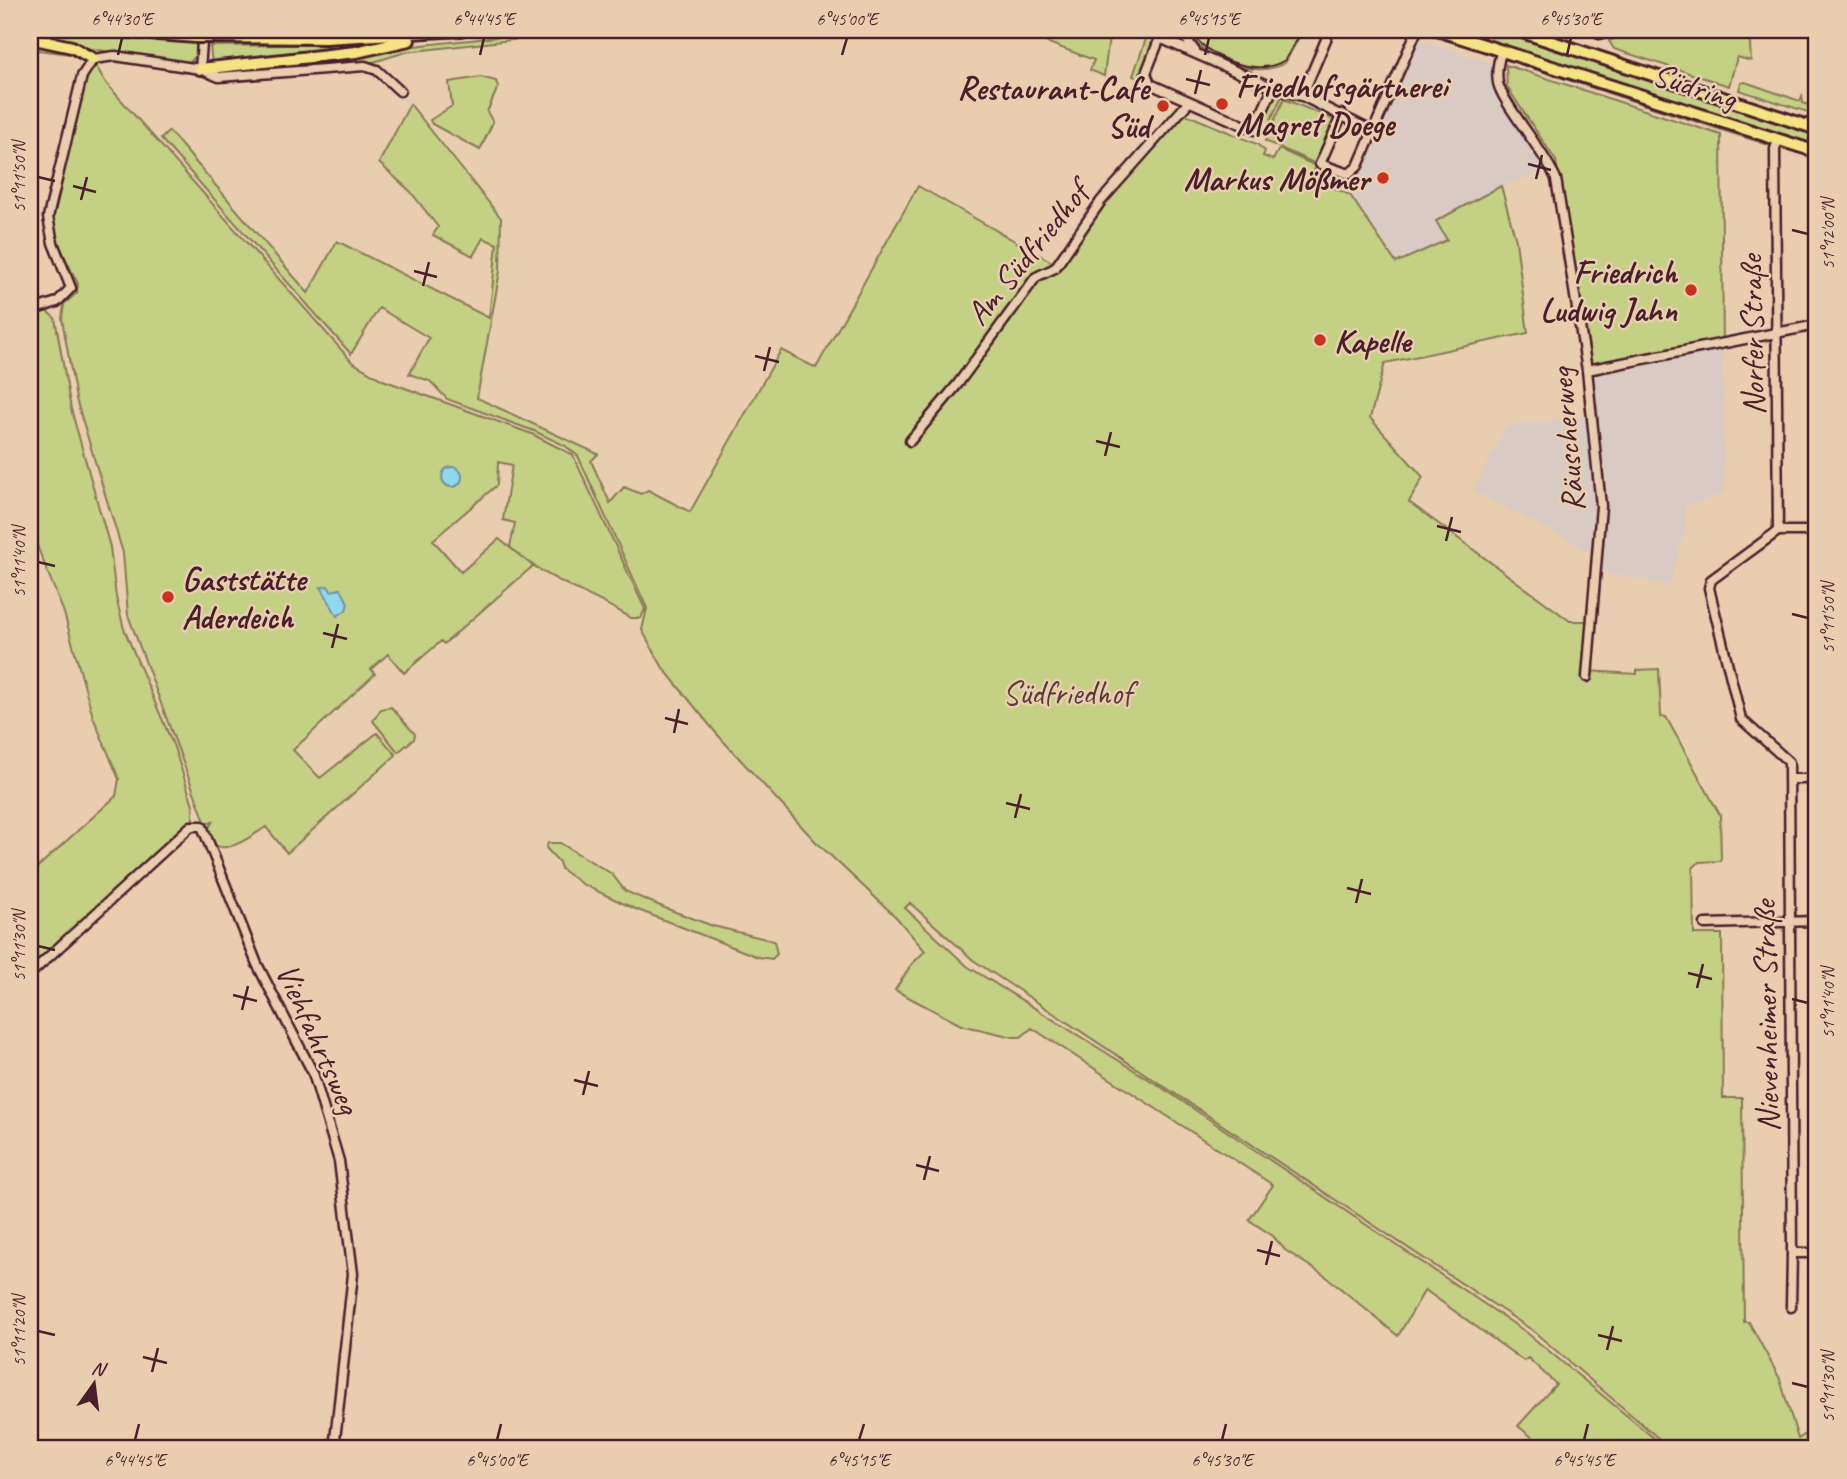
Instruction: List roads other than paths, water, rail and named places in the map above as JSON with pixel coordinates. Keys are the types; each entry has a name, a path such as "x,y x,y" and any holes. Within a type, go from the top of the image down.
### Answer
{"main road":[{"path":"108,30 325,38 461,30"},
{"name":"Südring","path":"1437,30 1817,152"},
{"name":"Südring","path":"1516,30 1817,129"},
{"path":"201,69 356,52 446,32"},
{"path":"30,38 72,47 93,59"}],"street":[{"path":"1180,30 1199,55"},
{"path":"1302,96 1329,30"},
{"path":"1342,114 1321,163 1342,173 1353,173 1374,132 1417,30"},
{"path":"1600,34 1611,30"},
{"path":"1273,88 1254,130 1146,80 1161,34 1199,55 1273,88 1302,96 1374,132"},
{"path":"201,69 202,35"},
{"name":"Räuscherweg","path":"1502,50 1497,73 1500,90 1545,155 1556,179 1587,370 1601,506 1587,677"},
{"path":"30,311 57,302 65,297 72,285 53,243 49,206 82,76 93,59 115,56 201,69 209,74 229,77 356,66 377,70 400,91"},
{"name":"Am Südfriedhof","path":"910,441 957,385 1036,277 1055,268 1101,201 1189,102"},
{"name":"Norfer Straße","path":"1778,140 1775,149 1779,333 1778,531"},
{"path":"1587,370 1817,325"},
{"path":"1817,531 1778,531 1712,580 1710,595 1741,719 1789,762 1789,779 1817,779"},
{"name":"Nievenheimer Straße","path":"1789,779 1791,1307"},
{"name":"Viehfahrtsweg","path":"30,974 191,826 201,825 266,983 313,1073 340,1161 353,1274 334,1449"},
{"path":"1705,924 1817,921"},
{"path":"1792,1253 1817,1253"}],"water":[{"path":"452,467 459,470 462,477 459,484 452,487 445,484 442,477 445,470"},
{"path":"328,586 331,591 341,589 348,603 346,610 337,616 321,587"}],"tram line":[{"path":"192,30 276,33 347,30"},
{"path":"1189,30 1207,49 1219,56 1246,66 1260,67 1285,60 1302,30"}],"place":[{"name":"Friedhofsgärtnerei Magret Doege","path":"1222,104"},
{"name":"Restaurant-Cafe Süd","path":"1163,106"},
{"name":"Markus Mößmer","path":"1383,178"},
{"name":"Friedrich Ludwig Jahn","path":"1691,290"},
{"name":"Kapelle","path":"1320,340"},
{"name":"Gaststätte Aderdeich","path":"168,597"}],"park label":[{"name":"Südfriedhof","path":"1067,692"}]}
